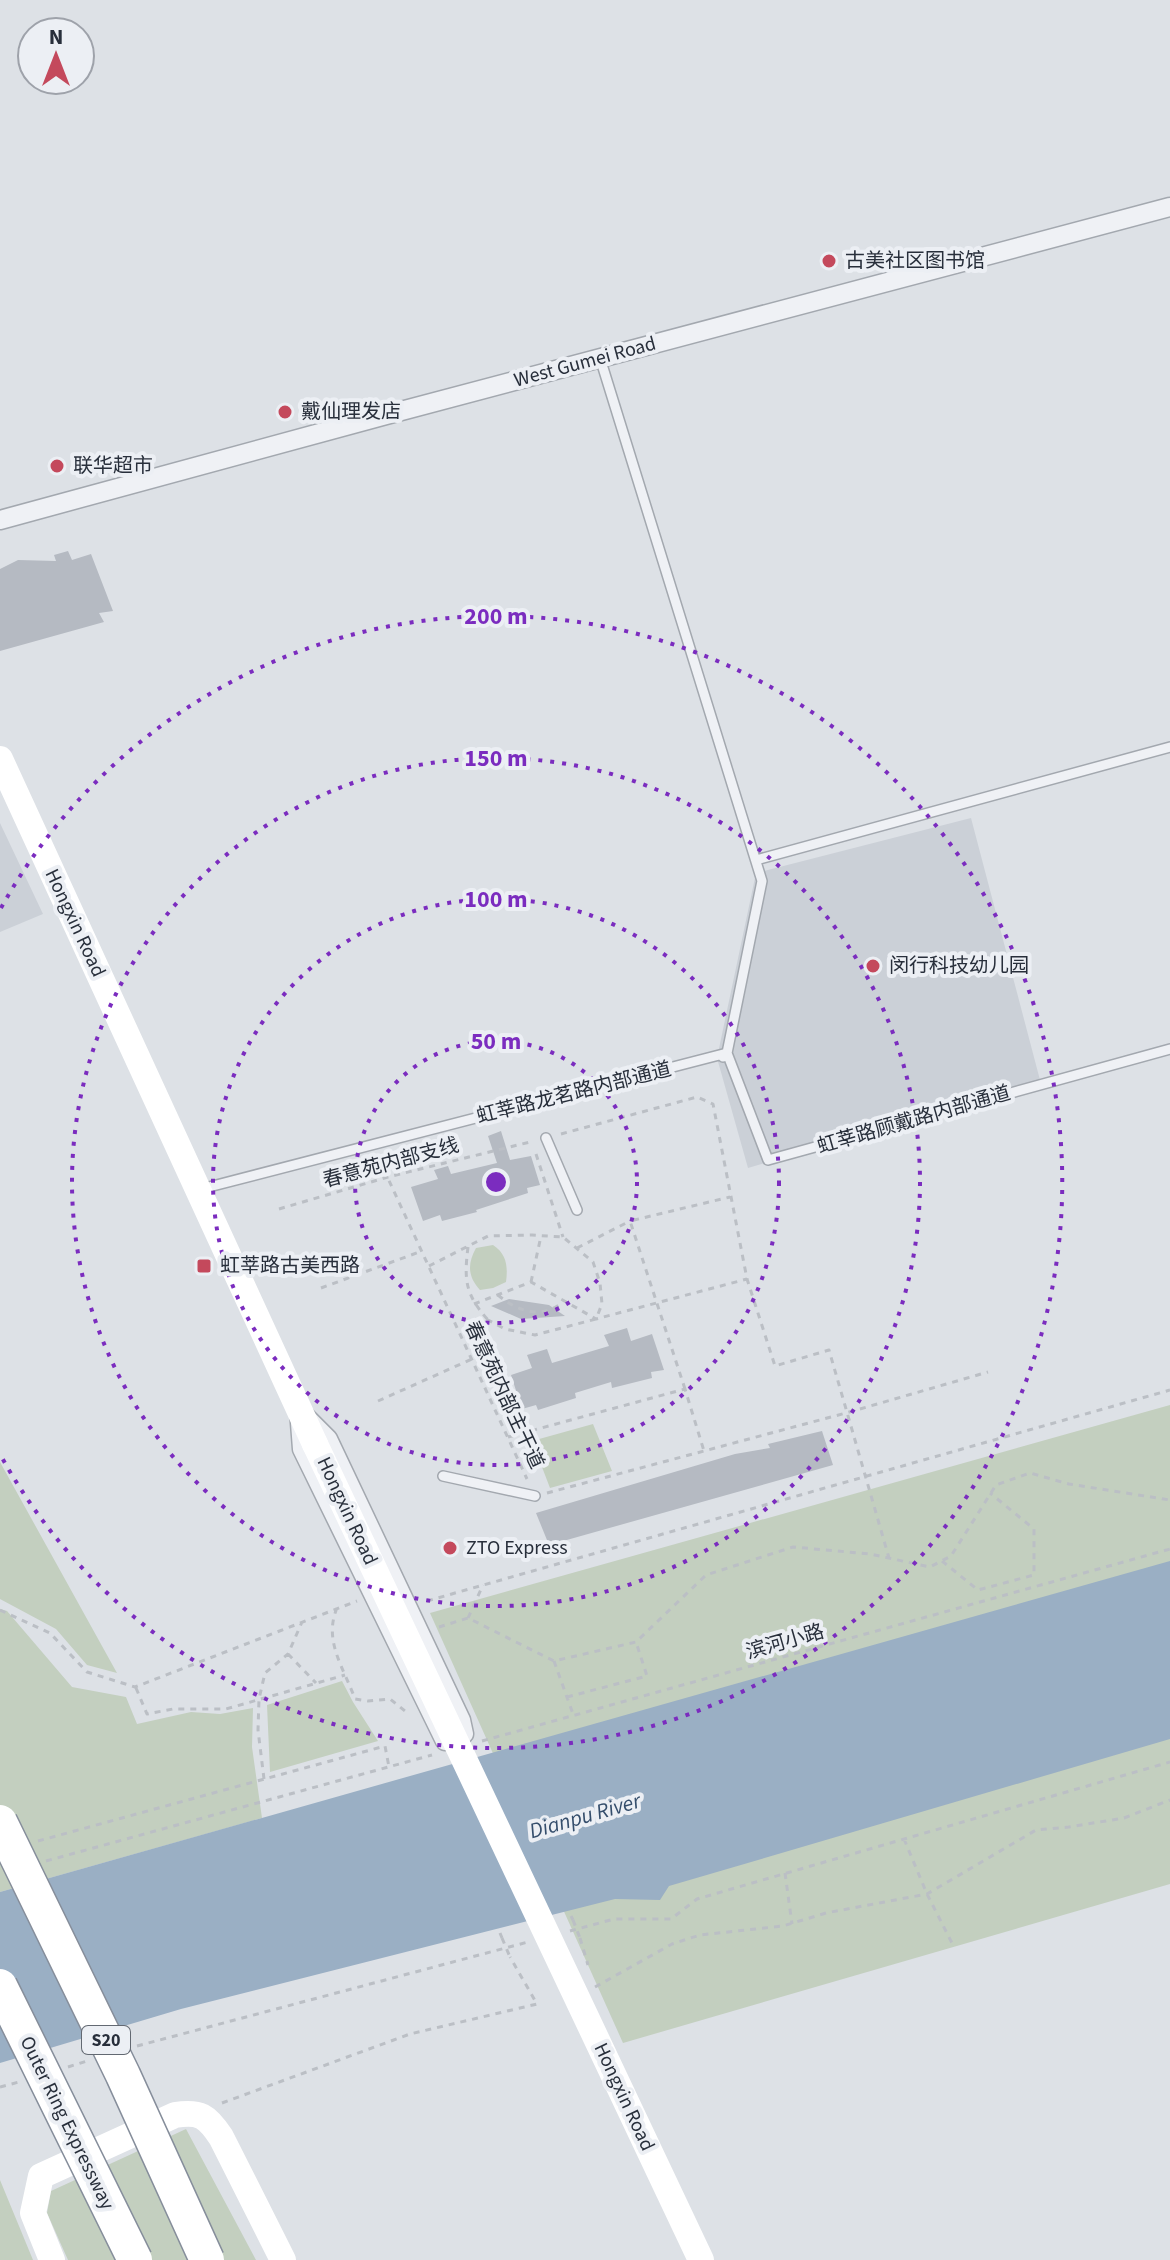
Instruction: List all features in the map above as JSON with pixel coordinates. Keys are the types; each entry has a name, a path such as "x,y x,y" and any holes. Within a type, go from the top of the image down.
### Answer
{"highway":[{"name":"S20","path":"0,1822 128,2061 207,2260"},
{"name":"Outer Ring Expressway","path":"0,1986 135,2260"},
{"path":"128,2061 224,2260"},
{"path":"58,2104 117,2260"}],"street":[{"name":"West Gumei Road","path":"0,520 1170,207"},
{"name":"Hongxin Road","path":"0,759 299,1410 701,2260"},
{"path":"299,1410 328,1439 461,1720 464,1734 445,1741 302,1449 299,1410"},
{"path":"52,2260 33,2213 41,2176 175,2115 190,2112 212,2123 221,2137 283,2260"}],"lane":[{"path":"600,358 762,881 727,1053 718,1062"},
{"path":"756,860 1170,747"},
{"name":"虹莘路顾戴路内部通道","path":"727,1053 768,1160 1170,1049"},
{"name":"虹莘路龙茗路内部通道","path":"198,1189 727,1053"},
{"path":"546,1138 577,1210"},
{"path":"443,1476 535,1496"}],"path":[{"name":"春意苑内部支线","path":"279,1209 388,1177 697,1097 713,1104 730,1197"},
{"name":"春意苑内部主干道","path":"373,1145 535,1496 988,1372"},
{"path":"536,1155 563,1237 593,1262 600,1283 602,1304 596,1319"},
{"path":"577,1248 630,1221 730,1197 747,1279 775,1366 829,1350 889,1558"},
{"path":"630,1221 704,1451"},
{"path":"429,1266 488,1236 563,1237"},
{"path":"531,1282 541,1236"},
{"path":"468,1247 466,1284 474,1304 488,1320 505,1329 535,1335 747,1279"},
{"path":"321,1288 422,1251"},
{"path":"531,1282 596,1319"},
{"path":"474,1304 531,1282"},
{"path":"498,1295 514,1308 531,1311 552,1309 564,1301"},
{"path":"460,1334 488,1320"},
{"path":"378,1401 472,1359"},
{"path":"508,1437 685,1389"},
{"path":"408,1607 1170,1390"},
{"path":"420,1633 468,1618 554,1661 636,1642 706,1575 793,1547 870,1554 930,1567 951,1556 996,1485 1030,1473 1069,1484 1170,1500"},
{"path":"942,1561 978,1590 1034,1575 1034,1529 990,1493"},
{"name":"滨河小路","path":"483,1741 1170,1549"},
{"path":"468,1618 483,1585"},
{"path":"0,1610 50,1633 87,1672 135,1687 372,1596"},
{"path":"337,1608 331,1624 337,1656 355,1699 390,1699 405,1711"},
{"path":"264,1779 258,1730 259,1699 265,1673 288,1654 303,1622"},
{"path":"567,1697 647,1676 636,1642"},
{"path":"288,1654 316,1683"},
{"path":"554,1661 573,1715"},
{"path":"135,1687 147,1714 173,1709 226,1709 345,1675"},
{"path":"29,1843 385,1746 389,1767"},
{"path":"45,1862 438,1753"},
{"path":"562,1933 614,1919 671,1919 697,1899 1170,1762"},
{"path":"594,1987 672,1944 700,1935 783,1926 852,1908 927,1894 1036,1830 1124,1818 1170,1800"},
{"path":"904,1839 954,1947"},
{"path":"785,1873 792,1924"},
{"path":"572,1918 591,1975"},
{"path":"202,2116 226,2101 410,2034 537,2004 501,1936"},
{"path":"128,2061 176,2034 534,1940"},
{"path":"59,2070 88,2061"},
{"path":"0,2087 29,2078"}],"shaded area":[{"name":"闵行科技幼儿园","path":"971,818 1040,1080 748,1168 717,1058 756,873"},
{"path":"0,823 43,914 0,932"}],"green space":[{"path":"493,1245 506,1261 506,1282 480,1290 471,1275 471,1259 476,1248"},
{"path":"1170,1405 1170,1884 623,2043 430,1613"},
{"path":"593,1424 612,1471 550,1488 532,1441"},
{"path":"0,1462 117,1673 87,1665 56,1629 0,1599"},
{"path":"0,1609 7,1611 72,1687 126,1697 137,1724 191,1712 220,1714 253,1708 252,1747 262,1818 0,1892"},
{"path":"342,1681 378,1741 270,1772 267,1705"},
{"path":"186,2129 256,2260 68,2260 47,2213 51,2191"},
{"path":"0,2180 33,2260 0,2260"}],"water":[{"name":"Dianpu River","path":"1170,1561 1170,1739 669,1886 660,1900 615,1899 181,2009 0,2063 0,1892"}],"building":[{"path":"68,551 72,560 91,554 113,611 99,613 104,622 0,651 0,569 18,560 56,561 54,555"},
{"path":"501,1131 510,1160 531,1156 540,1185 527,1188 528,1193 477,1212 442,1221 440,1215 423,1221 411,1187 438,1179 434,1170 448,1166 451,1174 497,1163 488,1136"},
{"path":"509,1299 549,1305 565,1316 521,1319 491,1306"},
{"path":"627,1328 631,1341 652,1334 664,1370 651,1372 652,1378 612,1388 611,1382 575,1393 576,1398 538,1410 536,1405 522,1409 511,1375 532,1368 527,1355 547,1349 552,1363 609,1346 604,1335"},
{"path":"822,1431 833,1465 549,1545 536,1513 735,1454 770,1448 768,1444"}],"place":[{"name":"古美社区图书馆","path":"829,261"},
{"name":"戴仙理发店","path":"285,412"},
{"name":"联华超市","path":"57,466"},
{"name":"闵行科技幼儿园","path":"873,966"},
{"name":"虹莘路古美西路","path":"204,1266"},
{"name":"ZTO Express","path":"450,1548"}]}
